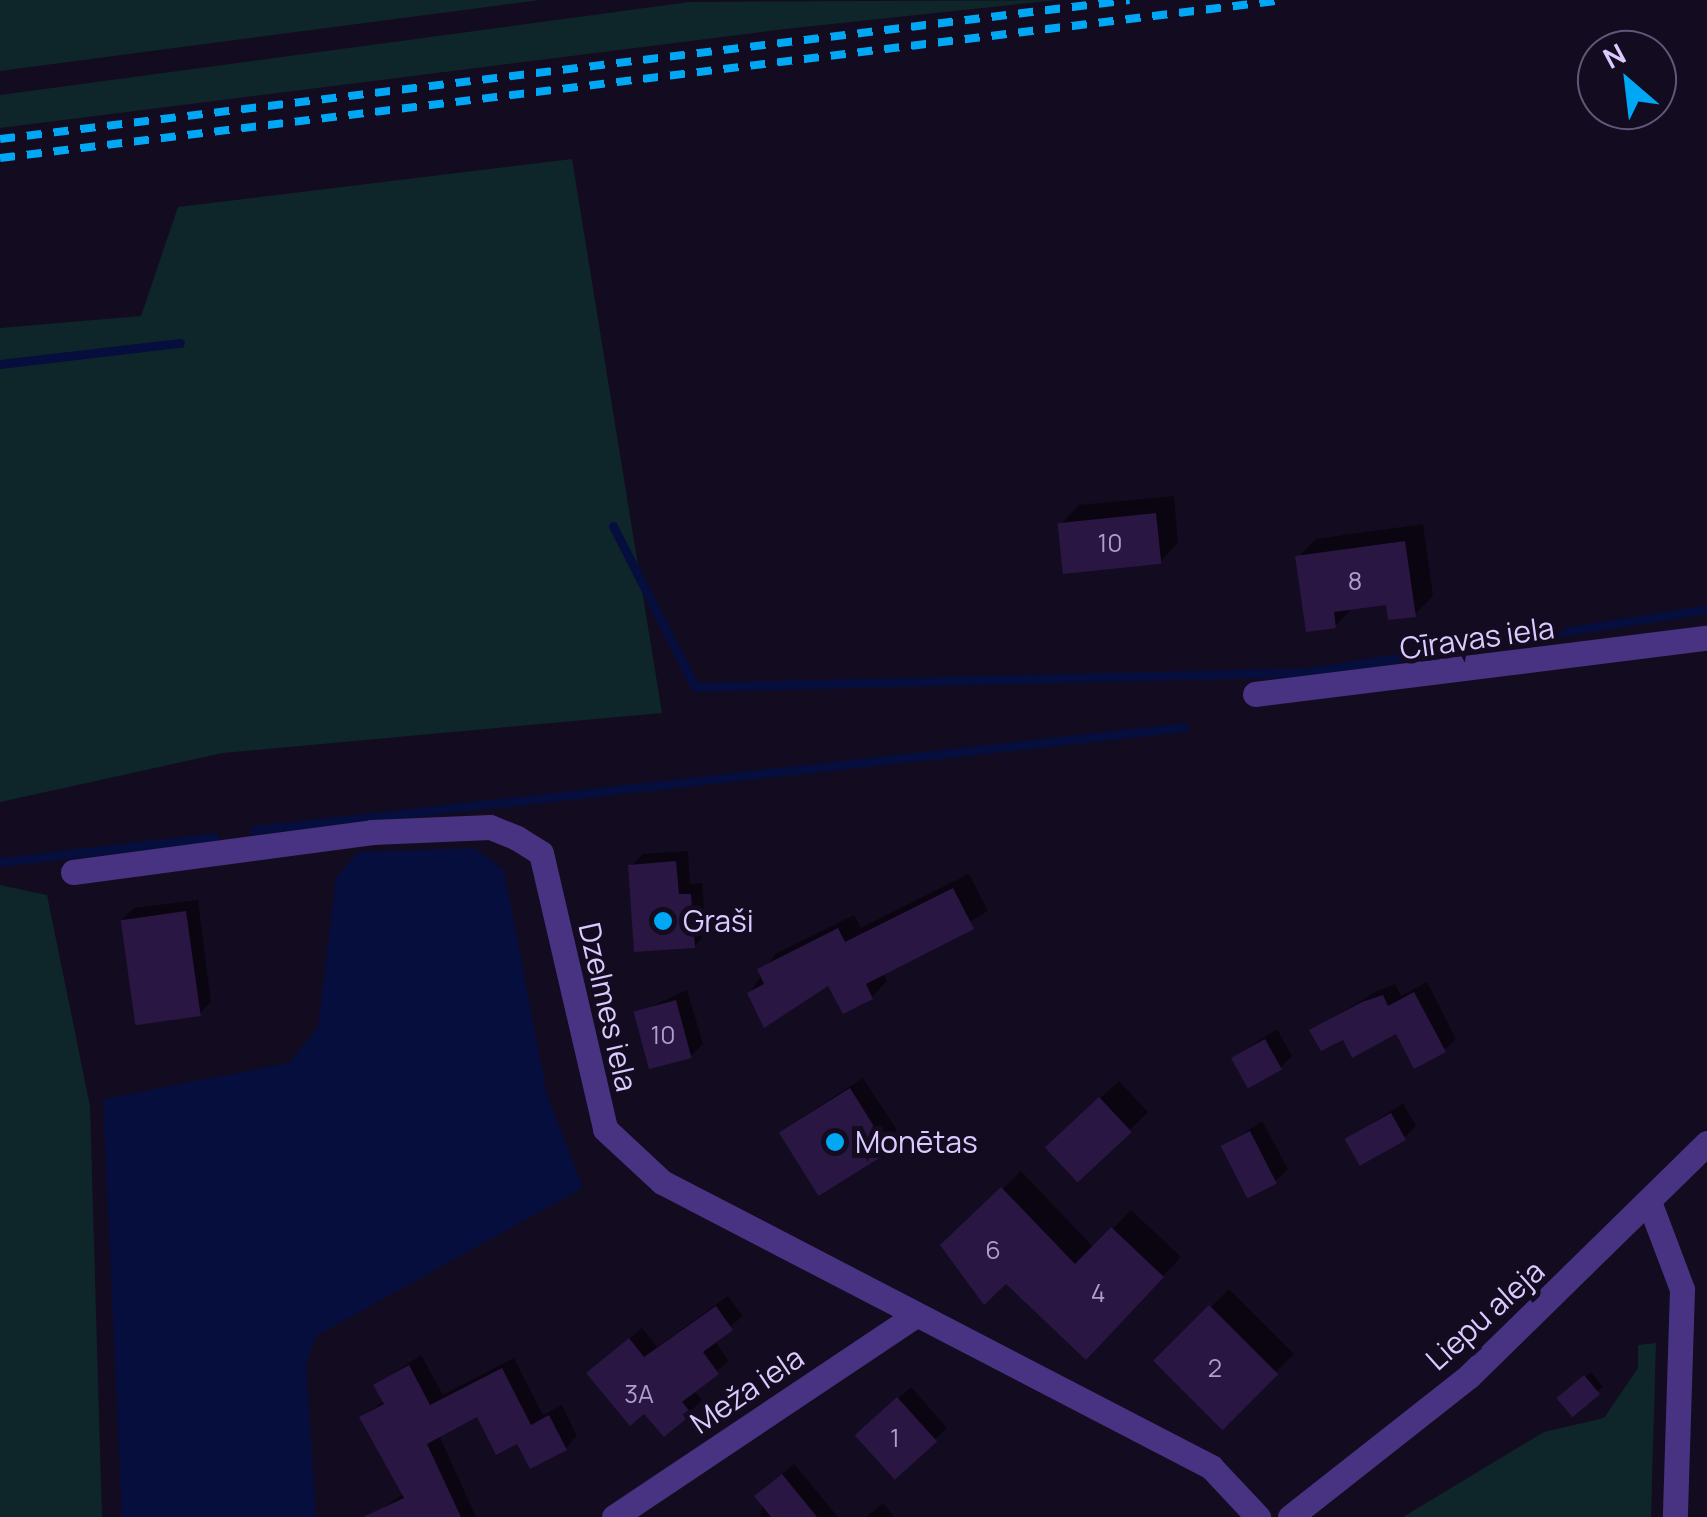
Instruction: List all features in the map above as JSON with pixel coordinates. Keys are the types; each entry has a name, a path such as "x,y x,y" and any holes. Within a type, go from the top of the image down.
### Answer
{"street":[{"name":"Cīravas iela","path":"1256,694 1707,638"},
{"name":"Dzelmes iela","path":"73,872 372,832 490,827 517,838 541,853 605,1129 662,1182 1212,1467 1258,1517"},
{"name":"Liepu aleja","path":"1290,1517 1469,1376 1651,1207 1707,1143"},
{"path":"1651,1207 1682,1289 1675,1517"},
{"name":"Meža iela","path":"614,1517 916,1315"}],"green space":[{"path":"0,0 540,0 0,71"},
{"path":"1057,0 785,29 0,128 0,95 689,2"},
{"path":"572,159 662,713 223,753 0,802 0,328 141,316 178,207"},
{"path":"0,885 47,895 90,1106 102,1517 0,1517"},
{"path":"1656,1343 1651,1517 1403,1517 1544,1432 1604,1418 1638,1368 1638,1345"}],"shaded area":[{"path":"474,848 504,870 547,1095 583,1188 316,1336 306,1365 316,1517 122,1517 103,1099 289,1063 318,1028 336,878 358,852"}],"building":[{"path":"1156,513 1161,564 1063,574 1058,523"},
{"path":"1405,541 1416,617 1388,620 1386,605 1334,612 1336,628 1306,632 1295,556"},
{"name":"Graši","path":"676,861 679,894 691,894 695,948 634,952 628,865"},
{"path":"953,888 974,929 866,984 873,999 843,1014 828,986 764,1028 747,993 764,984 757,969 838,928 845,942"},
{"path":"186,911 201,1016 135,1025 121,920"},
{"path":"1414,992 1446,1052 1414,1069 1396,1034 1352,1058 1343,1040 1321,1051 1309,1030 1362,1002 1383,995 1388,1006"},
{"path":"676,1000 692,1058 649,1069 633,1011"},
{"path":"1265,1039 1282,1070 1248,1089 1231,1058"},
{"name":"Monētas","path":"850,1088 890,1152 819,1196 779,1133"},
{"path":"1099,1097 1132,1132 1078,1183 1045,1147"},
{"path":"1391,1113 1406,1140 1360,1166 1345,1139"},
{"path":"1250,1131 1277,1184 1247,1199 1221,1146"},
{"path":"1001,1187 1075,1264 1111,1227 1164,1277 1086,1360 1006,1284 984,1305 940,1245"},
{"path":"1209,1305 1278,1374 1222,1430 1153,1361"},
{"path":"716,1306 733,1330 703,1352 719,1374 682,1402 692,1414 664,1437 644,1414 630,1426 586,1373 629,1338 644,1357"},
{"path":"409,1365 430,1405 502,1368 531,1425 549,1415 567,1450 530,1469 517,1444 496,1455 477,1417 427,1444 461,1517 363,1517 404,1498 359,1417 384,1404 373,1385"},
{"path":"1584,1375 1600,1394 1572,1417 1556,1398"},
{"path":"897,1397 937,1442 895,1480 855,1435"},
{"path":"782,1474 817,1517 771,1517 754,1496"}],"waterway":[{"path":"0,364 180,343"},
{"path":"613,526 695,687 1310,672 1707,609"},
{"path":"254,830 1184,727"},
{"path":"0,862 215,837"}],"railway":[{"path":"0,139 1129,0"},
{"path":"0,158 1284,0"}],"place":[{"name":"Graši","path":"663,921"},
{"name":"Monētas","path":"835,1142"}]}
